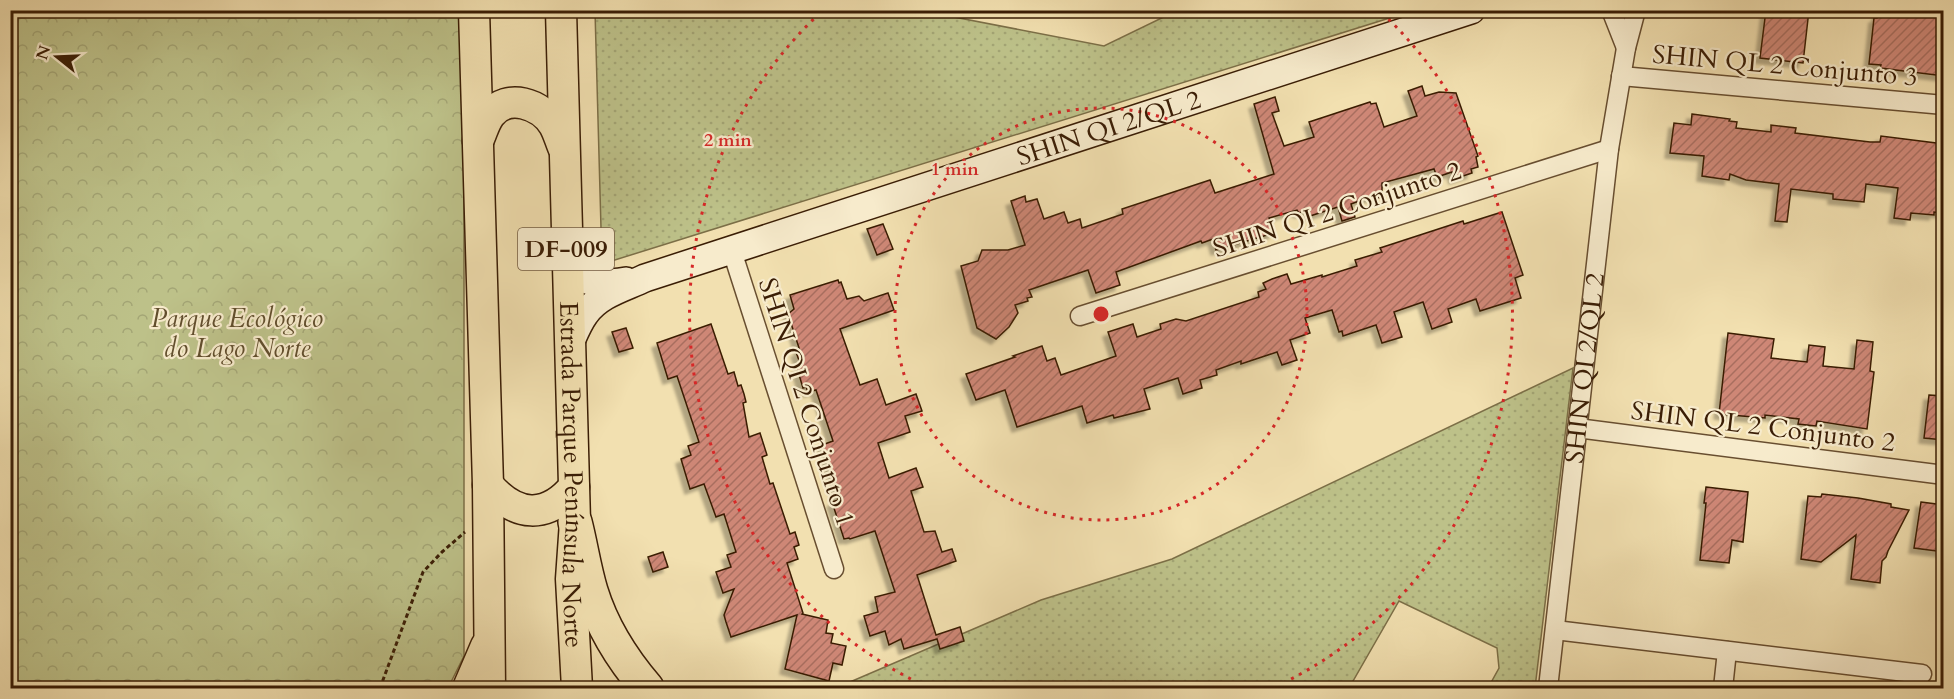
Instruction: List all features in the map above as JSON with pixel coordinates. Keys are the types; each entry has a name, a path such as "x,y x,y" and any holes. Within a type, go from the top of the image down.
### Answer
{"highway":[{"path":"574,522 585,570 596,604 614,643 634,674 647,688"}],"main road":[{"name":"DF-009","path":"474,10 488,485 490,688"},
{"name":"Estrada Parque Península Norte","path":"561,10 566,260 574,487 571,579 577,688"},
{"path":"478,141 491,113 504,105 521,102 537,109 549,119 563,147"},
{"path":"488,485 510,506 529,510 557,503 574,487"},
{"path":"468,688 489,638"}],"street":[{"name":"SHIN QI 2/QL 2","path":"570,343 584,314 594,303 645,279 1471,10"},
{"path":"1611,10 1626,48"},
{"name":"SHIN QI 2/QL 2","path":"1548,688 1609,149 1626,48 1636,10"},
{"name":"SHIN QL 2 Conjunto 3","path":"1621,76 1944,105"},
{"name":"SHIN QI 2 Conjunto 2","path":"1080,316 1609,149"},
{"name":"SHIN QI 2 Conjunto 1","path":"732,251 834,569"},
{"name":"SHIN QI 2/QL 2","path":"566,260 582,277 592,283 645,279"},
{"name":"SHIN QL 2 Conjunto 2","path":"1576,428 1944,474"},
{"path":"1555,630 1922,674"},
{"path":"1723,688 1727,651"}],"path":[{"path":"380,688 423,572 453,541 472,526 488,522"}],"green space":[{"name":"Parque Ecológico do Lago Norte","path":"10,11 464,11 464,656 448,688 11,688"},
{"path":"595,11 923,11 1104,46 1176,11 1412,11 602,264"},
{"path":"1573,368 1535,688 1488,688 1499,668 1497,648 1399,601 1349,688 836,688 1041,600 1172,559"}],"building":[{"path":"1766,10 1809,10 1803,63 1760,58"},
{"path":"1878,10 1944,10 1944,76 1880,68 1881,65 1869,64 1874,18 1877,18"},
{"path":"1422,86 1425,96 1439,92 1456,93 1478,156 1476,157 1478,167 1471,169 1472,173 1454,179 1452,172 1437,177 1434,169 1382,183 1382,193 1379,198 1370,197 1351,204 1355,217 1342,221 1338,207 1310,216 1308,209 1299,213 1297,210 1269,218 1274,233 1216,250 1213,239 1202,243 1201,241 1116,272 1120,285 1096,293 1088,270 1029,290 1032,297 1027,298 1028,301 1015,305 1018,313 1009,327 996,339 977,328 961,266 978,261 982,250 1008,250 1025,245 1011,201 1025,196 1026,202 1037,199 1044,219 1064,212 1068,223 1080,219 1082,228 1123,214 1122,209 1210,180 1215,193 1274,174 1254,104 1275,97 1279,111 1272,113 1284,146 1314,137 1309,122 1370,102 1371,104 1376,103 1384,127 1417,116 1408,91"},
{"path":"1692,114 1730,119 1729,121 1737,122 1736,128 1771,132 1771,125 1796,128 1795,133 1870,142 1880,142 1881,136 1944,144 1944,213 1934,212 1934,215 1911,213 1910,220 1894,218 1898,188 1866,184 1864,202 1833,199 1833,194 1791,189 1787,222 1775,221 1779,184 1746,180 1730,174 1729,180 1702,176 1704,156 1670,153 1674,123 1691,125"},
{"path":"1502,212 1523,275 1515,278 1521,298 1480,311 1476,299 1448,309 1452,322 1432,329 1423,302 1394,312 1402,337 1382,343 1376,325 1343,336 1342,331 1339,332 1332,310 1305,318 1310,333 1290,340 1297,360 1282,365 1277,352 1241,364 1241,361 1216,370 1217,375 1200,380 1202,388 1183,394 1178,378 1144,389 1150,409 1114,418 1113,415 1087,423 1082,406 1017,427 1005,390 976,400 966,374 1042,346 1047,361 1055,358 1061,375 1116,356 1108,332 1133,324 1137,337 1161,329 1160,324 1176,319 1186,321 1259,297 1258,292 1266,289 1263,283 1272,279 1287,274 1291,284 1322,275 1322,277 1357,266 1355,260 1382,252 1380,248 1463,221 1464,224"},
{"path":"883,224 893,249 877,255 867,229"},
{"path":"838,280 839,283 841,282 847,299 859,296 864,301 888,293 894,310 840,329 860,385 877,379 886,405 916,394 922,411 905,416 910,432 878,443 889,478 916,468 923,487 911,491 924,532 935,531 942,552 952,549 956,561 917,575 936,635 960,627 964,641 940,649 937,639 904,649 901,639 889,645 885,631 870,636 864,616 878,612 875,597 895,592 875,531 844,539 832,502 838,500 837,495 839,494 822,445 833,441 816,390 808,392 806,387 803,388 797,368 801,366 796,352 800,351 788,314 794,309 790,295"},
{"path":"711,324 728,374 734,372 738,386 741,385 746,402 743,403 749,437 760,433 767,455 762,457 770,484 773,483 790,534 795,532 799,545 794,547 798,559 787,563 802,614 828,620 826,633 833,634 831,643 846,646 842,665 833,663 829,681 785,669 797,615 731,637 726,622 724,615 734,589 723,593 716,572 731,567 727,555 736,552 724,514 716,517 704,484 690,489 681,459 691,455 688,446 699,442 677,376 668,379 657,343"},
{"path":"626,328 633,348 619,352 612,332"},
{"path":"1728,333 1774,339 1771,358 1807,362 1809,345 1825,347 1823,366 1854,369 1857,340 1873,342 1870,371 1874,372 1867,429 1817,421 1816,426 1798,424 1799,419 1765,415 1765,418 1719,414"},
{"path":"1929,395 1944,396 1944,440 1924,438"},
{"path":"1706,487 1748,492 1743,542 1732,540 1729,563 1700,560"},
{"path":"1822,494 1891,504 1891,507 1909,510 1882,561 1880,583 1851,579 1856,535 1821,562 1801,559 1808,496 1821,497"},
{"path":"1921,502 1944,505 1944,552 1914,548"},
{"path":"663,552 668,567 653,572 648,557"}]}
